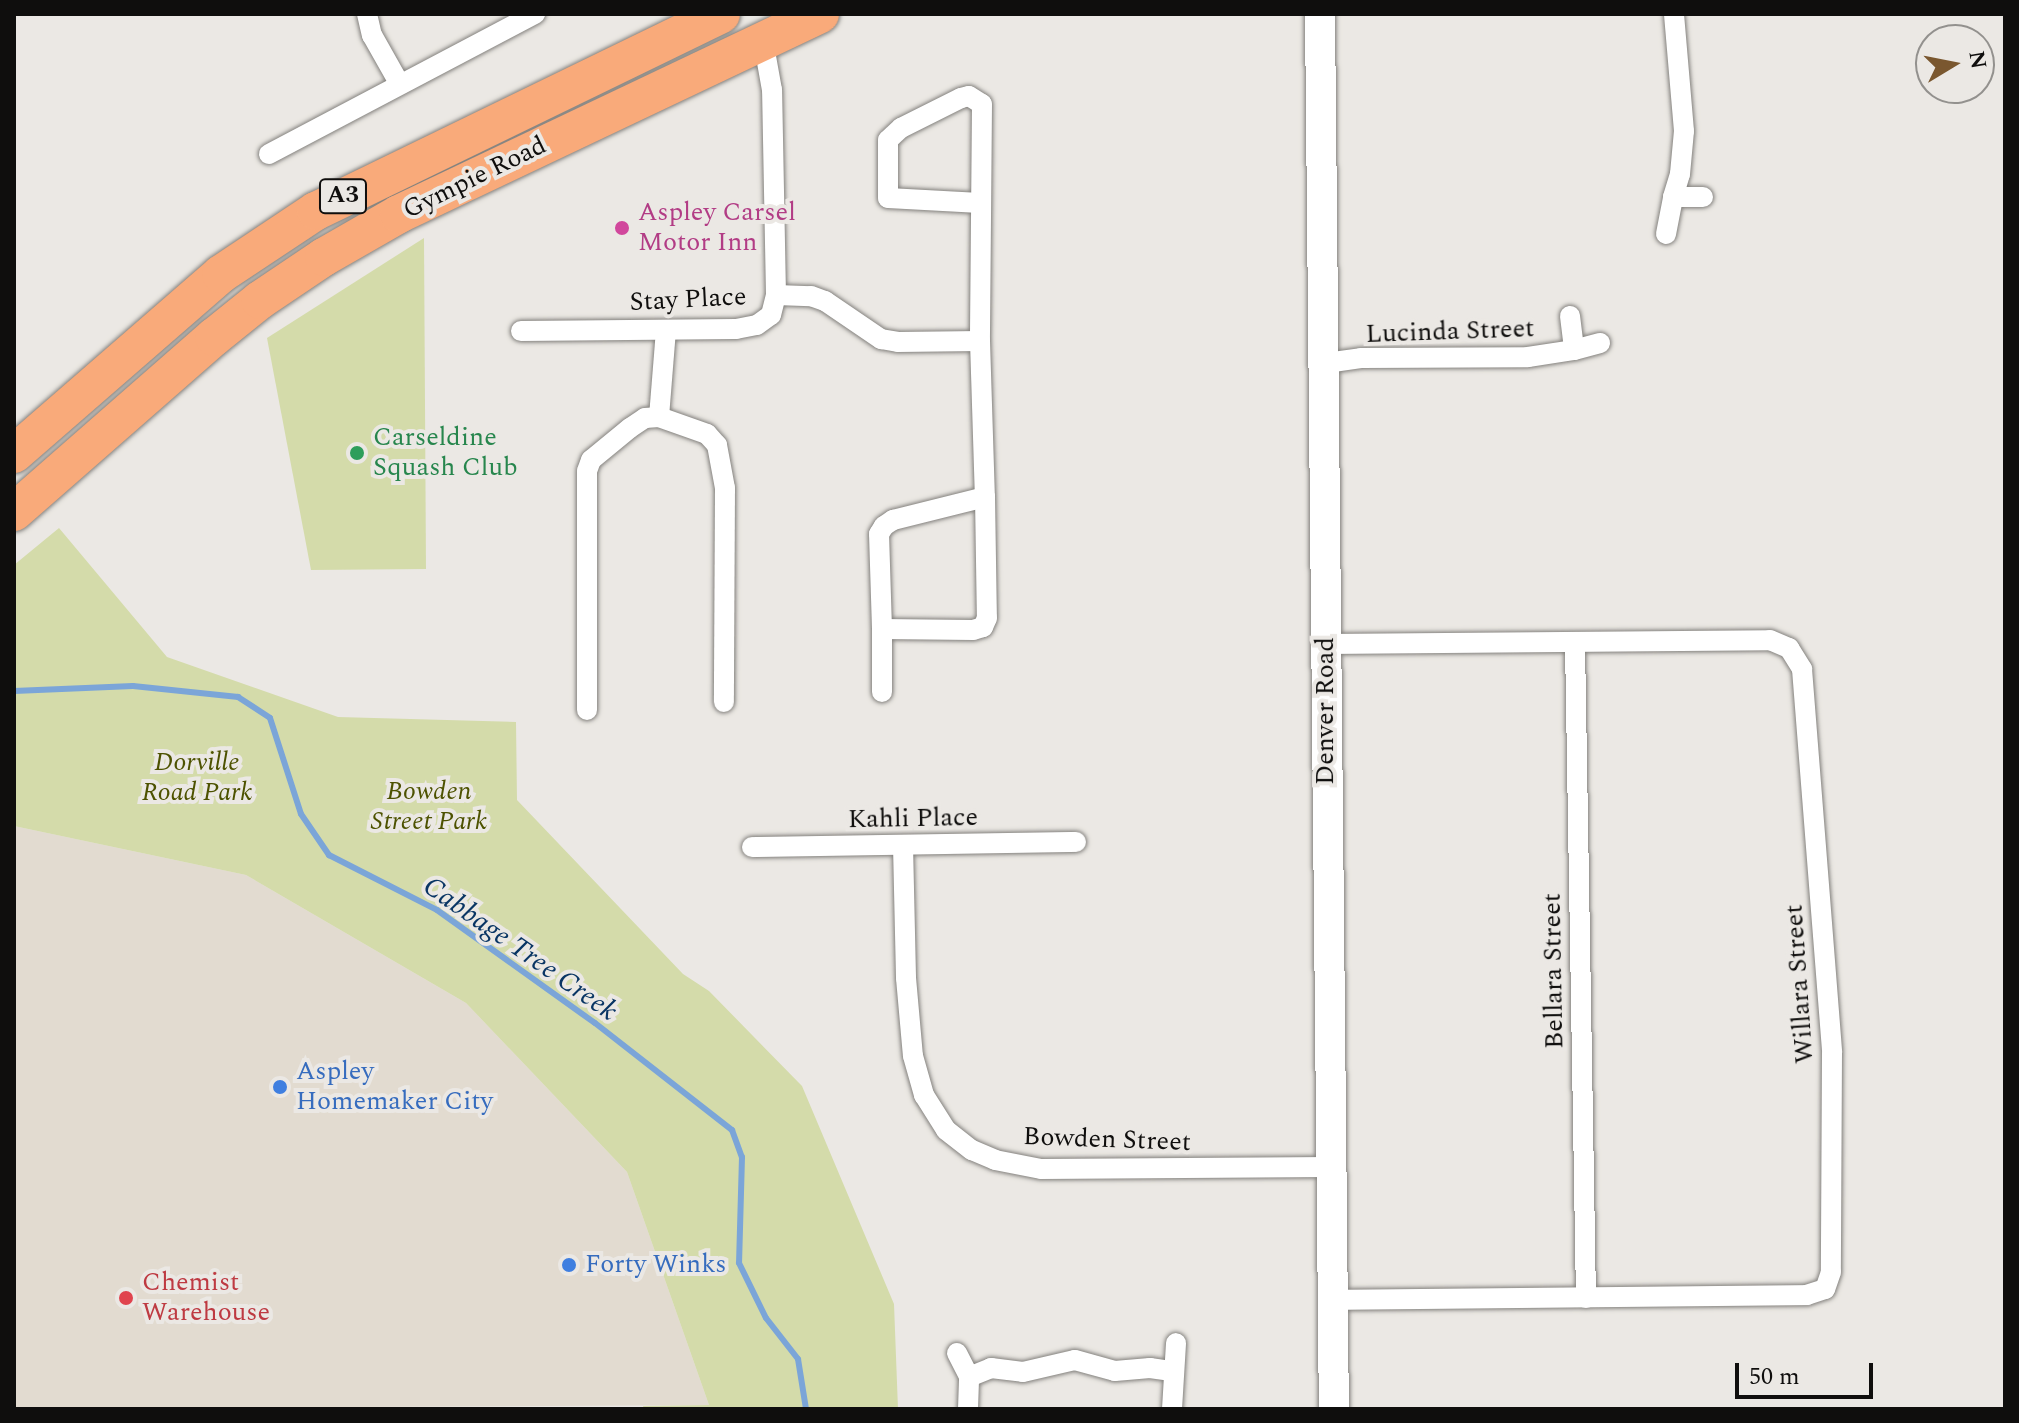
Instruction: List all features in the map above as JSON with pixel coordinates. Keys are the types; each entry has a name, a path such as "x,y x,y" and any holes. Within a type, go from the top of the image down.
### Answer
{"highway":[{"name":"Gympie Road","path":"14,454 221,274 316,211 721,14"},
{"name":"Gympie Road","path":"14,512 214,337 260,300 324,257 399,214 820,14"}],"street":[{"path":"367,14 372,35 399,83"},
{"path":"269,154 535,14"},
{"name":"Denver Road","path":"1320,14 1326,363 1334,1409"},
{"path":"1666,234 1680,174 1684,131 1674,14"},
{"name":"Stay Place","path":"521,331 666,330 757,325 771,315 776,295 772,90 763,40"},
{"path":"882,629 973,630 983,627 987,618 980,341 982,104 975,98 961,98 901,128 888,140 888,198 980,203"},
{"path":"1673,197 1703,197"},
{"path":"776,295 811,296 825,301 881,339 898,342 980,341"},
{"name":"Lucinda Street","path":"1570,316 1574,350"},
{"path":"659,417 666,330"},
{"name":"Lucinda Street","path":"1326,363 1361,358 1528,357 1600,343"},
{"path":"587,710 587,471 591,460 630,428 645,418 659,417 707,434 717,445 725,488 724,702"},
{"path":"882,692 879,534 893,520 985,497"},
{"name":"Willara Street","path":"1326,644 1770,640 1789,648 1802,669 1832,1053 1831,1272 1825,1289 1807,1295 1331,1300"},
{"name":"Bellara Street","path":"1575,643 1586,1298"},
{"name":"Kahli Place","path":"752,847 1076,842"},
{"name":"Bowden Street","path":"903,845 906,978 913,1056 931,1106 946,1130 972,1150 995,1160 1041,1169 1330,1167"},
{"path":"1172,1409 1176,1343"},
{"path":"957,1353 969,1377 968,1409"},
{"path":"969,1377 991,1368 1023,1372 1075,1360 1115,1371 1150,1368 1172,1371"}],"shaded area":[{"name":"Aspley Homemaker City","path":"14,826 246,875 466,1003 627,1172 709,1405 14,1409"}],"green space":[{"name":"Carseldine Squash Club","path":"424,238 426,569 311,570 267,338"},
{"path":"59,528 167,657 338,717 516,722 517,800 683,974 709,991 802,1086 894,1304 898,1409 644,1409 643,1406 709,1405 627,1172 466,1003 246,875 14,826 14,565"}],"waterway":[{"name":"Cabbage Tree Creek","path":"14,691 133,686 238,697 270,718 301,814 329,855 437,910 595,1023 732,1130 742,1157 739,1263 766,1318 798,1359 806,1409"}],"place":[{"name":"Aspley Carsel Motor Inn","path":"622,228"},
{"name":"Carseldine Squash Club","path":"357,453"},
{"name":"Aspley Homemaker City","path":"280,1087"},
{"name":"Forty Winks","path":"569,1265"},
{"name":"Chemist Warehouse","path":"126,1298"}],"park label":[{"name":"Dorville Road Park","path":"197,778"},
{"name":"Bowden Street Park","path":"429,807"}]}
